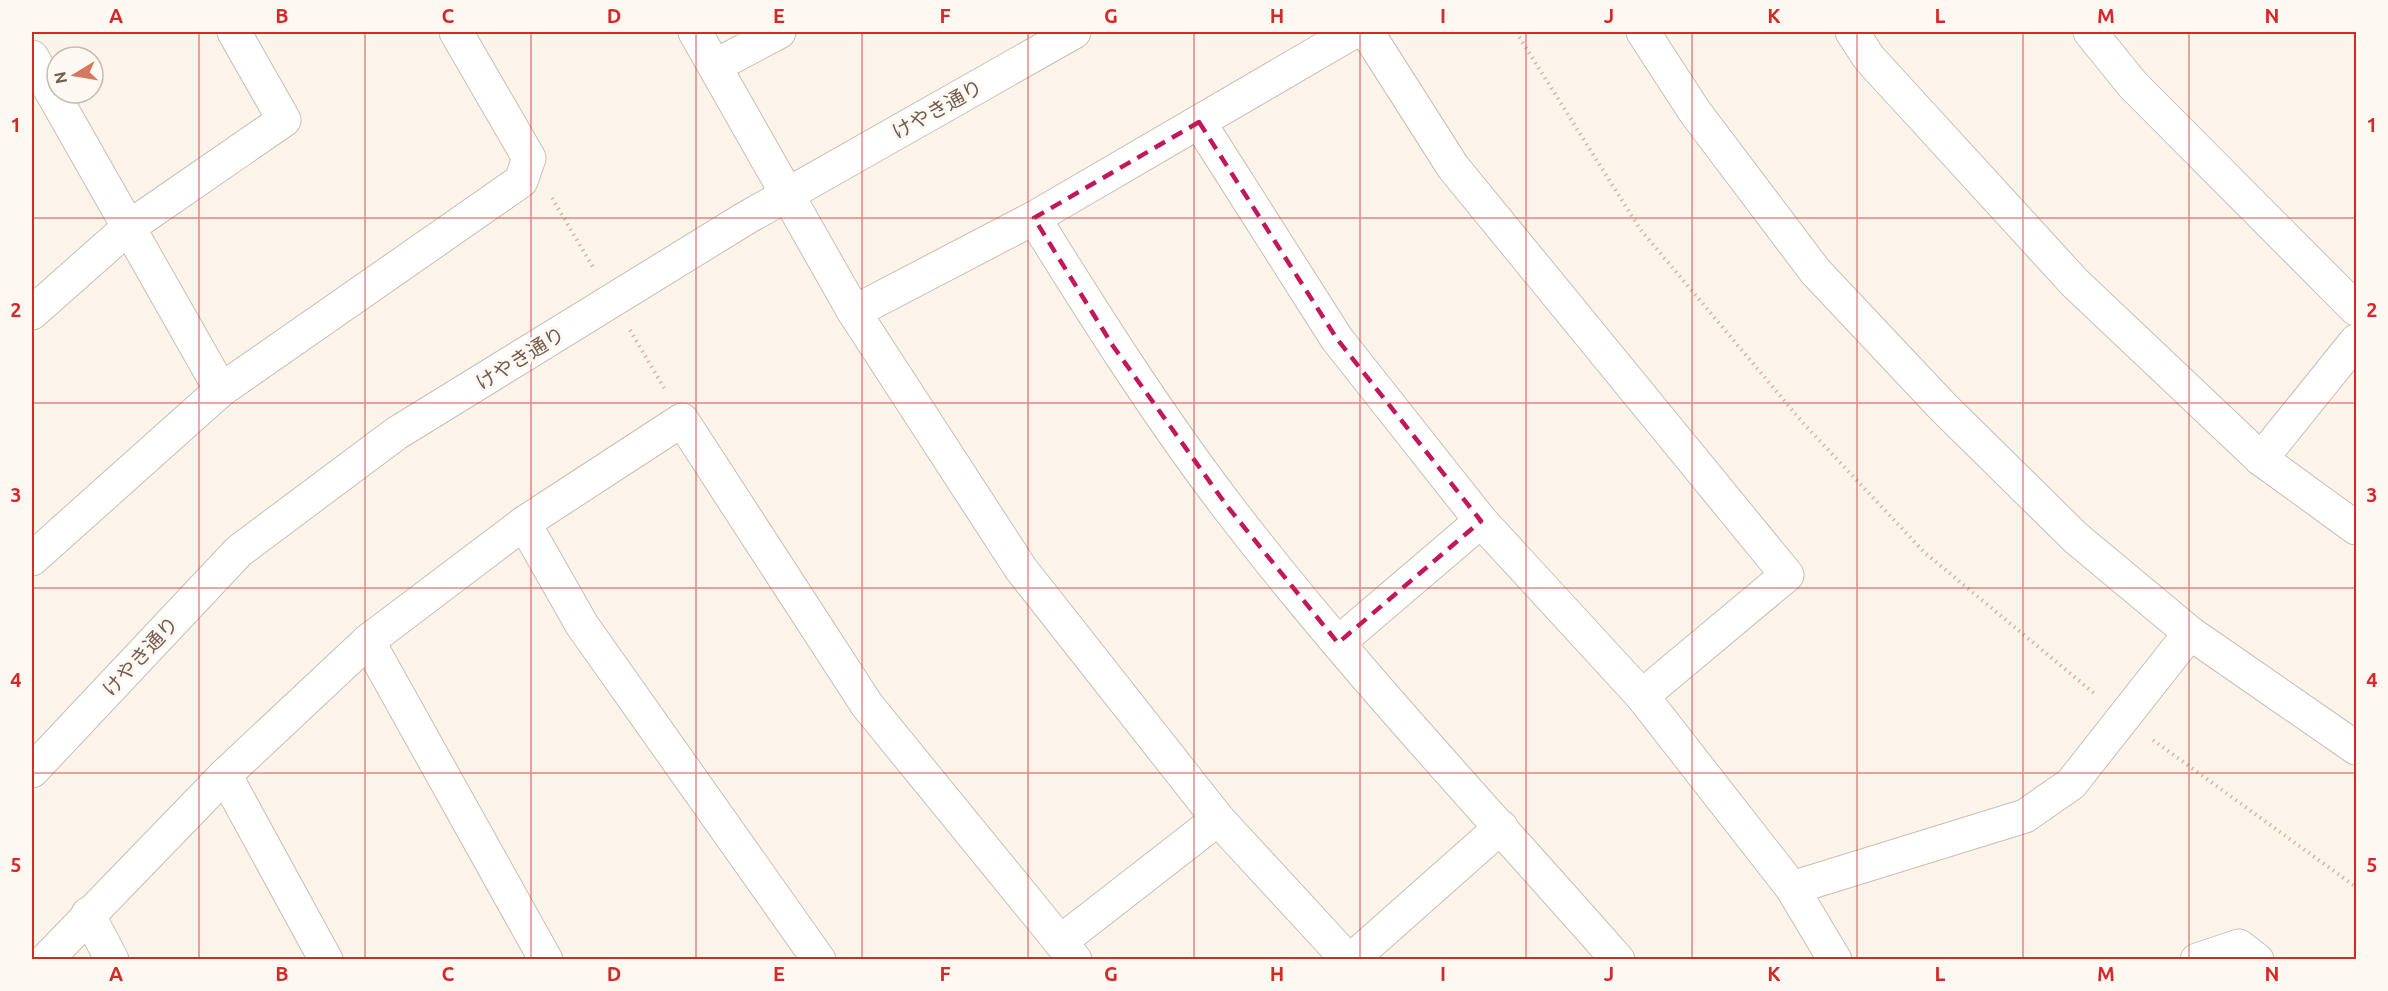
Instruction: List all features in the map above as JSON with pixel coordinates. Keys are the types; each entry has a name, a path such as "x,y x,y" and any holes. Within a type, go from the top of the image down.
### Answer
{"street":[{"path":"32,313 129,227 284,120 234,32"},
{"path":"32,559 221,390 373,287 521,181 529,158 456,32"},
{"path":"695,32 854,312 1021,569 1218,819 1350,960 1501,827"},
{"path":"715,66 779,32"},
{"name":"けやき通り","path":"32,771 239,551 397,434 786,195 1074,32"},
{"path":"854,312 1034,218 1353,32"},
{"path":"1367,32 1454,167 1787,575 1642,696"},
{"path":"1643,32 1695,112 1815,272 1943,407 2076,538 2190,633 2356,748"},
{"path":"1852,32 1869,58 2075,283 2261,459 2356,528"},
{"path":"2090,32 2133,85 2356,309"},
{"path":"32,57 221,390"},
{"path":"1199,122 1337,339 1481,521 1642,696 1792,888 1836,960"},
{"path":"1034,218 1113,346 1207,477 1338,643 1618,960"},
{"path":"2261,459 2356,341"},
{"path":"46,960 88,914 225,775 368,642 524,523 682,420 867,705 1067,951 1218,819"},
{"path":"1338,643 1481,521"},
{"path":"524,523 582,625 816,958"},
{"path":"1792,888 2025,816 2071,784 2190,633"},
{"path":"368,642 546,960"},
{"path":"225,775 326,960"},
{"path":"88,914 112,960"},
{"path":"2197,960 2239,946 2257,960"}],"path":[{"path":"1516,32 1640,229 1803,423 1924,552 2123,718 2356,887"}],"highlighted area":[{"path":"1199,122 1337,339 1481,521 1338,643 1227,506 1113,346 1034,218"}]}
